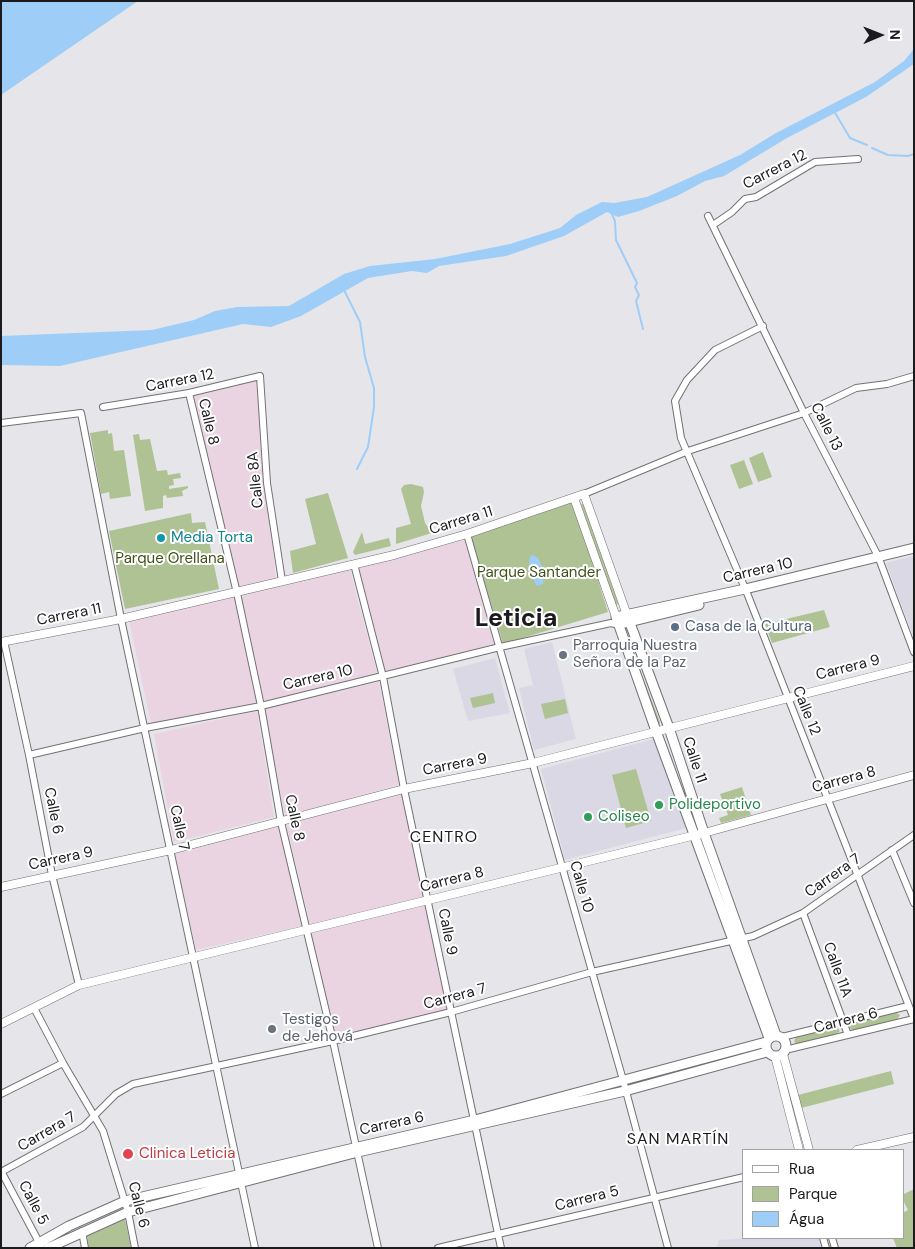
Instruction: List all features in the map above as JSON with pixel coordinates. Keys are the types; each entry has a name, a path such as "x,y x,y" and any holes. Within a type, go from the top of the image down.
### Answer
{"main road":[{"name":"Carrera 10","path":"615,622 878,559 914,548"},
{"name":"Carrera 10","path":"878,559 914,554"},
{"name":"Calle 11","path":"628,618 743,939 775,1045"},
{"name":"Calle 11","path":"615,622 732,940 775,1045"},
{"name":"Carrera 6","path":"476,1123 623,1080 775,1045"},
{"name":"Carrera 6","path":"30,1248 41,1245 69,1226 125,1201 240,1178 358,1149 625,1091 775,1045"},
{"name":"Carrera 6","path":"48,1248 82,1231 128,1212 240,1178"}],"street":[{"name":"Carrera 12","path":"712,225 732,212 745,199 756,197 815,162 858,159"},
{"name":"Calle 13","path":"708,216 878,559 914,652"},
{"name":"Calle 12","path":"763,326 715,350 679,391 675,401 681,438 746,591 786,698 828,799 914,1019"},
{"name":"Carrera 12","path":"103,407 189,393 260,376"},
{"name":"Calle 8A","path":"260,376 267,483 282,581"},
{"name":"Carrera 11","path":"2,642 121,620 394,555 467,534 574,498 688,451 804,413 856,388 888,384 914,376"},
{"name":"Calle 8","path":"189,393 237,593 261,706 281,822 308,929 358,1149 378,1248"},
{"name":"Calle 7","path":"1,423 81,413 121,620 146,728 254,1248"},
{"name":"Calle 11","path":"584,494 628,618"},
{"name":"Calle 11","path":"574,498 615,622"},
{"name":"Calle 10","path":"467,534 623,1080 668,1248"},
{"name":"Calle 9","path":"354,564 383,677 404,789 501,1248"},
{"name":"Carrera 10","path":"29,755 146,728 261,706 500,647 615,622"},
{"name":"Calle 6","path":"2,642 29,755 52,875 79,985"},
{"name":"Carrera 9","path":"1,887 171,850 404,789 533,763 914,666"},
{"name":"Carrera 8","path":"1,1024 79,985 704,833 914,775"},
{"name":"Carrera 7","path":"1,1171 83,1127 123,1088 333,1041 451,1012 592,972 743,939 768,930 803,913 914,835"},
{"path":"892,850 914,903"},
{"name":"Calle 11A","path":"803,913 848,1035"},
{"name":"Carrera 6","path":"775,1045 842,1021 908,1006"},
{"name":"Calle 6","path":"34,1008 93,1116 104,1131 128,1212 135,1248"},
{"name":"Carrera 6","path":"775,1045 848,1035 914,1019"},
{"name":"Calle 11","path":"775,1045 799,1149"},
{"name":"Calle 11","path":"775,1045 809,1149"},
{"path":"1,1094 63,1063"},
{"path":"861,1149 914,1137"},
{"name":"Calle 5","path":"1,1171 41,1245"},
{"name":"Carrera 5","path":"438,1248 655,1196 742,1177"},
{"path":"82,1231 85,1248"}],"shaded area":[{"path":"256,379 276,580 238,590 190,393"},
{"path":"465,540 494,644 385,672 357,567"},
{"path":"914,556 914,638 886,563"},
{"path":"350,570 377,673 264,702 239,595"},
{"path":"235,595 257,703 151,724 129,620"},
{"path":"552,642 576,739 534,750 519,688 533,685 524,649"},
{"path":"495,658 510,713 468,721 453,669"},
{"path":"379,682 399,785 285,816 264,708"},
{"path":"257,711 274,817 174,842 154,734"},
{"path":"654,739 686,828 565,860 541,769"},
{"path":"402,793 424,898 311,927 286,824"},
{"path":"279,825 302,926 196,950 174,851"},
{"path":"427,904 448,1010 335,1037 311,933"},
{"path":"821,1239 823,1248 717,1248 719,1240"}],"green space":[{"path":"108,430 108,434 112,433 114,451 124,450 131,496 110,499 109,492 101,494 90,433"},
{"path":"139,434 140,440 150,439 157,471 167,470 168,475 180,473 181,478 173,479 174,485 169,486 169,489 188,486 188,488 182,491 183,496 167,498 166,495 163,496 163,508 145,511 133,435"},
{"path":"763,452 772,477 758,482 749,458"},
{"path":"744,460 753,484 739,489 730,465"},
{"path":"411,484 423,487 424,492 421,506 425,523 432,533 396,544 396,528 411,524 401,489 404,485"},
{"path":"328,493 348,558 293,573 290,551 316,544 305,499"},
{"name":"Parque Santander","path":"573,500 608,612 503,644 471,536"},
{"path":"581,504 583,504 618,603 616,606"},
{"name":"Parque Orellana","path":"191,513 192,523 205,522 219,589 125,609 109,531"},
{"path":"362,532 365,544 389,538 391,546 355,555 353,552"},
{"path":"824,610 830,627 772,643 765,624"},
{"path":"625,631 660,722 659,725 658,725"},
{"path":"493,693 495,703 473,708 470,698"},
{"path":"565,699 568,713 545,719 541,704"},
{"path":"636,769 651,821 626,828 612,775"},
{"path":"742,787 751,815 721,823 719,818 728,815 720,794"},
{"path":"895,1012 900,1015 897,1020 853,1030 849,1028 852,1022"},
{"path":"837,1027 840,1031 836,1034 798,1044 794,1042 796,1037"},
{"path":"891,1071 894,1084 801,1108 798,1095"},
{"path":"914,1189 914,1248 897,1248 893,1239 905,1239 905,1212 908,1210 905,1204 905,1194"},
{"path":"125,1219 131,1248 89,1248 87,1236"}],"water":[{"path":"1,1 138,1 1,95"},
{"path":"914,49 914,64 866,97 787,138 724,176 705,181 677,196 639,211 618,217 607,212 564,236 506,256 439,266 427,273 412,271 368,278 301,316 271,327 243,324 60,366 1,365 1,336 152,330 194,320 215,311 237,307 289,306 344,274 370,266 435,259 510,244 560,228 576,215 602,202 614,203 647,197 740,155 776,133 875,82 904,61"},
{"path":"533,555 538,558 544,571 543,584 537,586 529,565 530,556"}],"waterway":[{"path":"834,111 850,138 867,145"},
{"path":"872,148 888,155 908,156 914,154"},
{"path":"611,212 615,221 616,240 637,283 635,287 639,295 636,301 643,329"},
{"path":"344,290 360,322 365,357 374,388 374,407 368,447 357,469"}],"place":[{"name":"Media Torta","path":"161,538"},
{"name":"Casa de la Cultura","path":"675,627"},
{"name":"Parroquia Nuestra Señora de la Paz","path":"563,655"},
{"name":"Polideportivo","path":"659,805"},
{"name":"Coliseo","path":"588,817"},
{"name":"Testigos de Jehová","path":"272,1029"},
{"name":"Clinica Leticia","path":"128,1154"}],"district":[{"name":"Leticia","path":"516,619"},
{"name":"CENTRO","path":"444,838"},
{"name":"SAN MARTÍN","path":"678,1140"}]}
